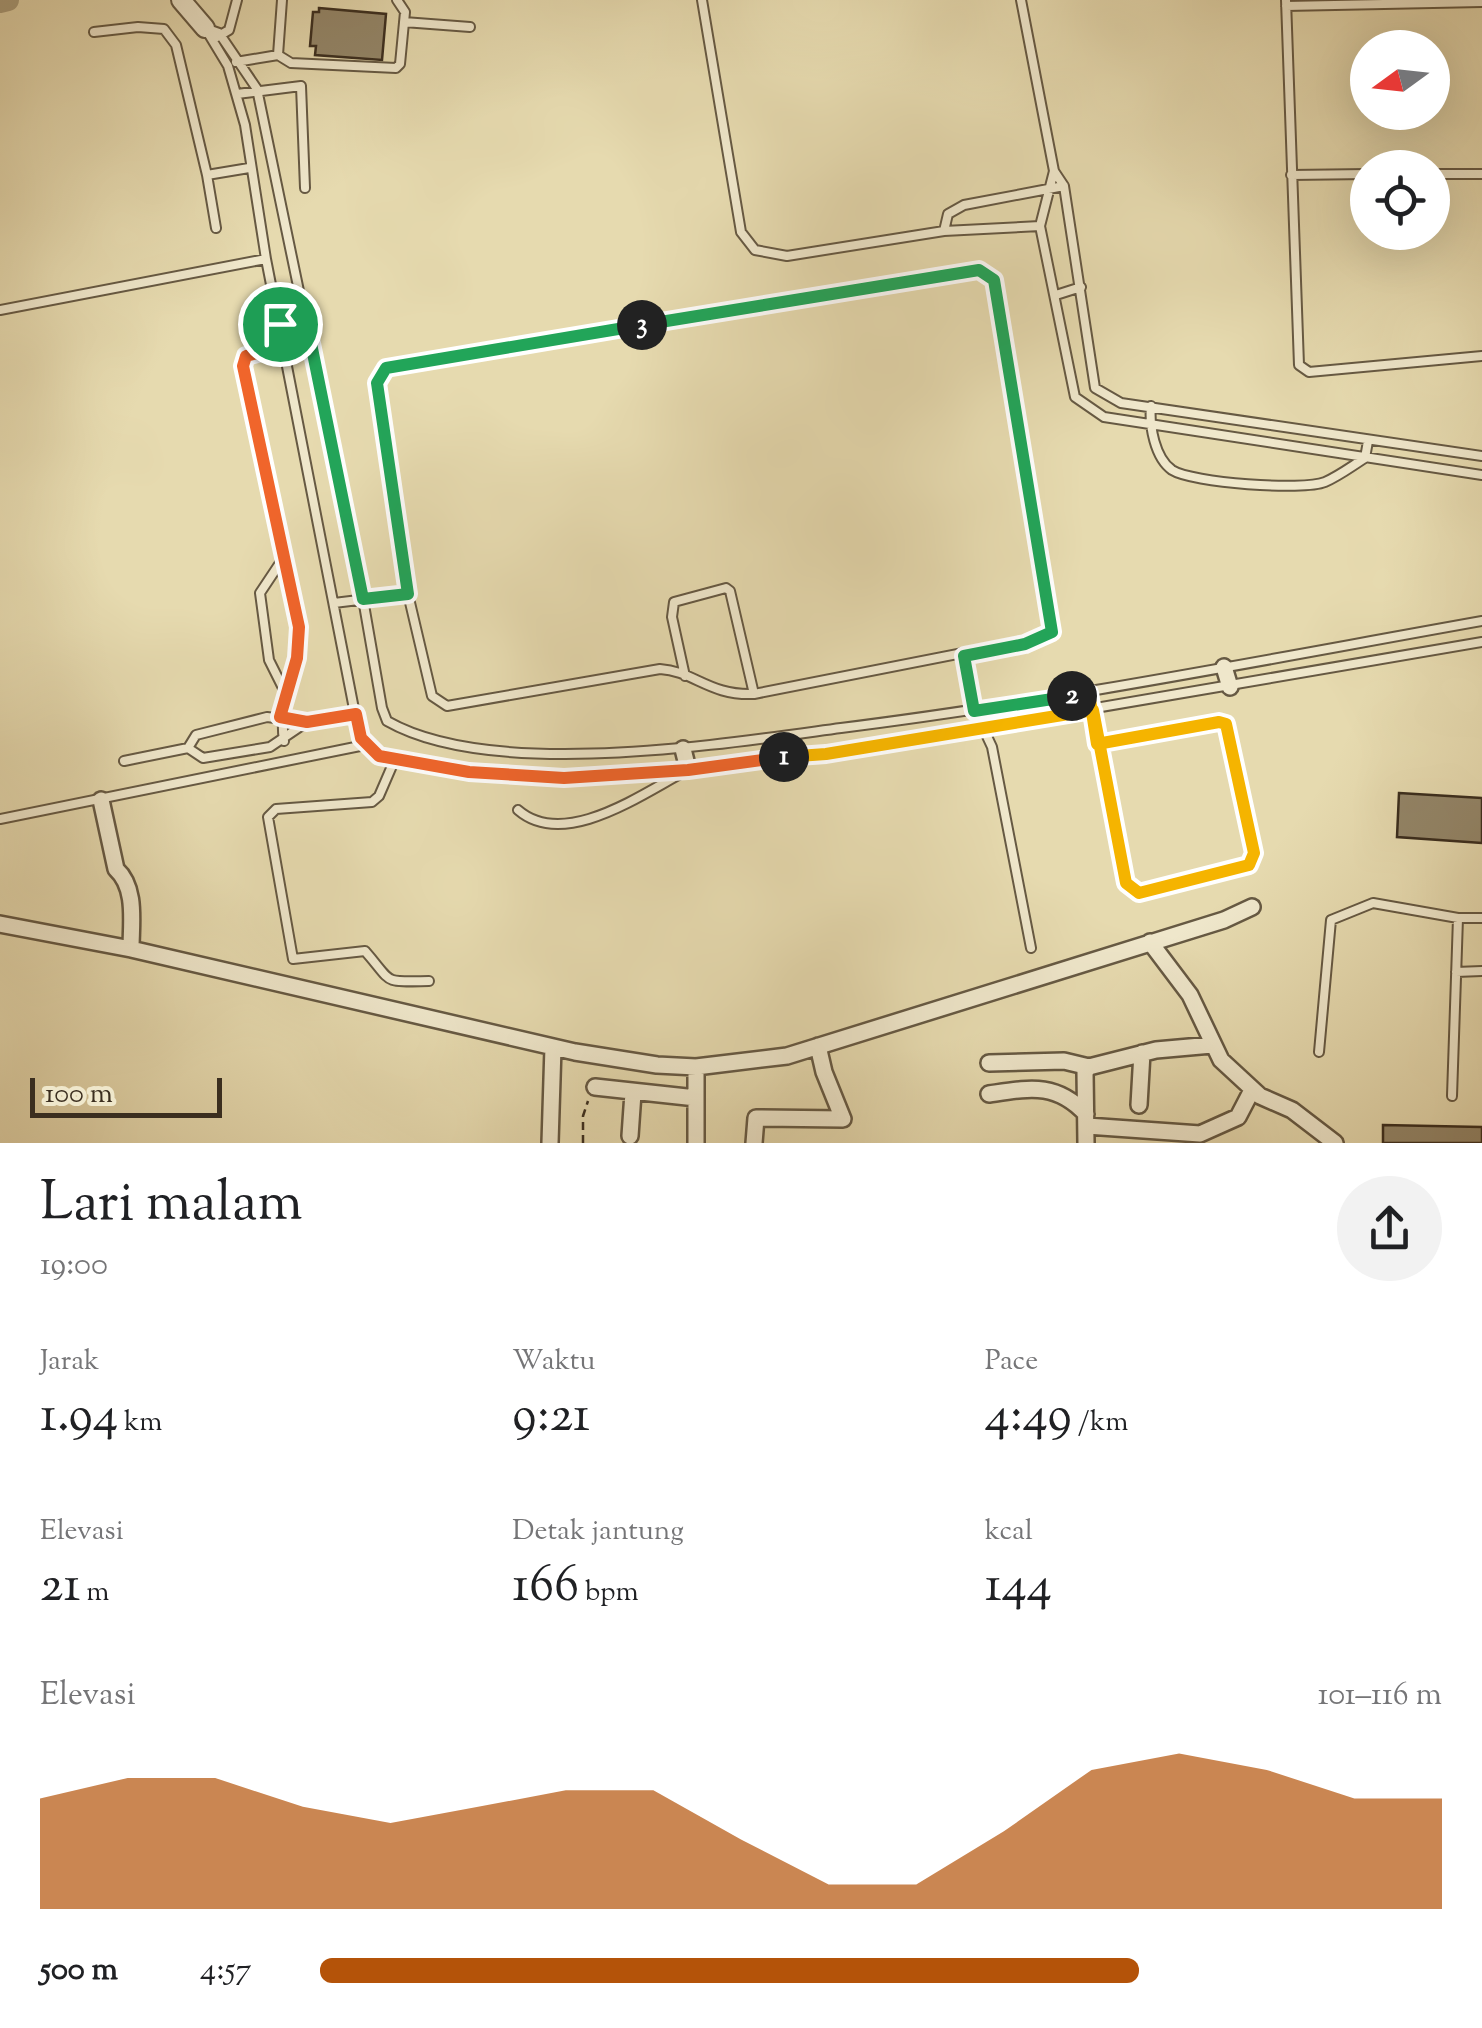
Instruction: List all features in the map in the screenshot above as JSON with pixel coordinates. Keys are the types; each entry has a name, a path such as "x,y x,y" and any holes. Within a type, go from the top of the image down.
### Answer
{"street":[{"path":"181,0 213,35"},
{"path":"1224,668 1230,686"},
{"path":"683,749 688,770"},
{"path":"104,813 116,868 124,876 131,899 131,949"},
{"path":"0,924 131,949 553,1047 631,1062 696,1067 787,1056 1224,920 1252,907"},
{"path":"1150,942 1190,995 1212,1045 1252,1090 1292,1110 1318,1138 1336,1143"},
{"path":"989,1063 1064,1061 1088,1067 1142,1053 1212,1045"},
{"path":"754,1143 756,1118 843,1119 818,1046"},
{"path":"550,1143 553,1047"},
{"path":"1139,1105 1142,1053"},
{"path":"696,1067 696,1143"},
{"path":"1086,1128 1088,1067"},
{"path":"595,1087 696,1098"},
{"path":"989,1094 1050,1088 1069,1097 1086,1128"},
{"path":"1086,1128 1200,1134 1238,1116 1252,1090"},
{"path":"630,1136 633,1092"}],"lane":[{"path":"213,35 230,30 237,0"},
{"path":"278,54 282,0"},
{"path":"228,66 240,59 278,54 291,63 389,70 400,64 405,12 398,0"},
{"path":"702,0 741,232 755,250 787,256 944,231 1040,226"},
{"path":"1021,0 1054,171 1064,186 1095,388 1113,401 1482,456"},
{"path":"1482,2 1286,3 1299,365 1304,370 1482,356"},
{"path":"404,22 470,27"},
{"path":"94,32 138,27 164,29 171,36 216,228"},
{"path":"213,35 240,59 257,89 386,721 418,738 522,752 683,749 1089,693 1482,621"},
{"path":"213,35 237,94 356,714 365,745 379,756 469,772 564,778 688,770 737,760 826,754 1482,642"},
{"path":"237,94 257,89 303,89 305,188"},
{"path":"206,176 249,168"},
{"path":"1054,171 1040,226 1075,397 1104,417 1482,475"},
{"path":"1291,175 1350,174"},
{"path":"1450,174 1482,174"},
{"path":"944,231 948,214 956,208 1064,186"},
{"path":"0,310 266,259"},
{"path":"979,270 994,280 1052,632 1025,644 754,694 718,692 660,670 447,706 432,696 428,687 408,594 377,383 386,368 979,270"},
{"path":"1056,295 1081,286"},
{"path":"280,324 306,319"},
{"path":"284,346 246,356 243,366 299,627 297,658 280,717 284,741"},
{"path":"1150,406 1150,422 1162,459 1186,476 1305,487 1326,482 1365,458 1368,440"},
{"path":"284,556 260,593 269,660 286,694"},
{"path":"684,676 672,618 674,602 726,588 730,591 754,694"},
{"path":"334,603 408,594"},
{"path":"964,656 974,711 992,747 1031,948"},
{"path":"1089,693 1097,744 1126,883 1132,891 1139,893 1249,865 1254,853 1226,724 1219,722 1097,744"},
{"path":"188,748 196,735 280,717 307,722 356,714"},
{"path":"124,761 188,748 203,758 270,747 307,722"},
{"path":"0,819 104,813 365,745"},
{"path":"395,759 379,796 372,802 276,809 268,817 293,960 365,950 382,978 394,982 429,981"},
{"path":"518,810 551,823 605,816 688,770"},
{"path":"1319,1052 1331,920 1373,903 1458,918 1482,918"},
{"path":"1452,1096 1458,918"},
{"path":"1456,972 1482,972"}],"building":[{"path":"319,8 386,14 382,60 315,55 316,46 310,46 313,12 319,12"},
{"path":"1399,793 1482,798 1482,843 1397,837"},
{"path":"1383,1125 1482,1127 1482,1143 1383,1143"}],"waterway":[{"path":"0,2 8,0"}],"route":[{"path":"280,324 284,346 246,356 243,366 299,627 297,658 280,717 307,722 356,714 361,738 379,756 469,772 564,778 688,770 737,760 826,754 1093,710 1097,744 1126,883 1132,891 1139,893 1242,868 1252,861 1254,853 1228,726 1224,722 1097,744 1093,710 1089,693 974,711 964,656 1025,644 1047,638 1052,632 994,280 988,273 979,270 386,368 377,383 408,594 363,599 306,319 280,324"}]}
